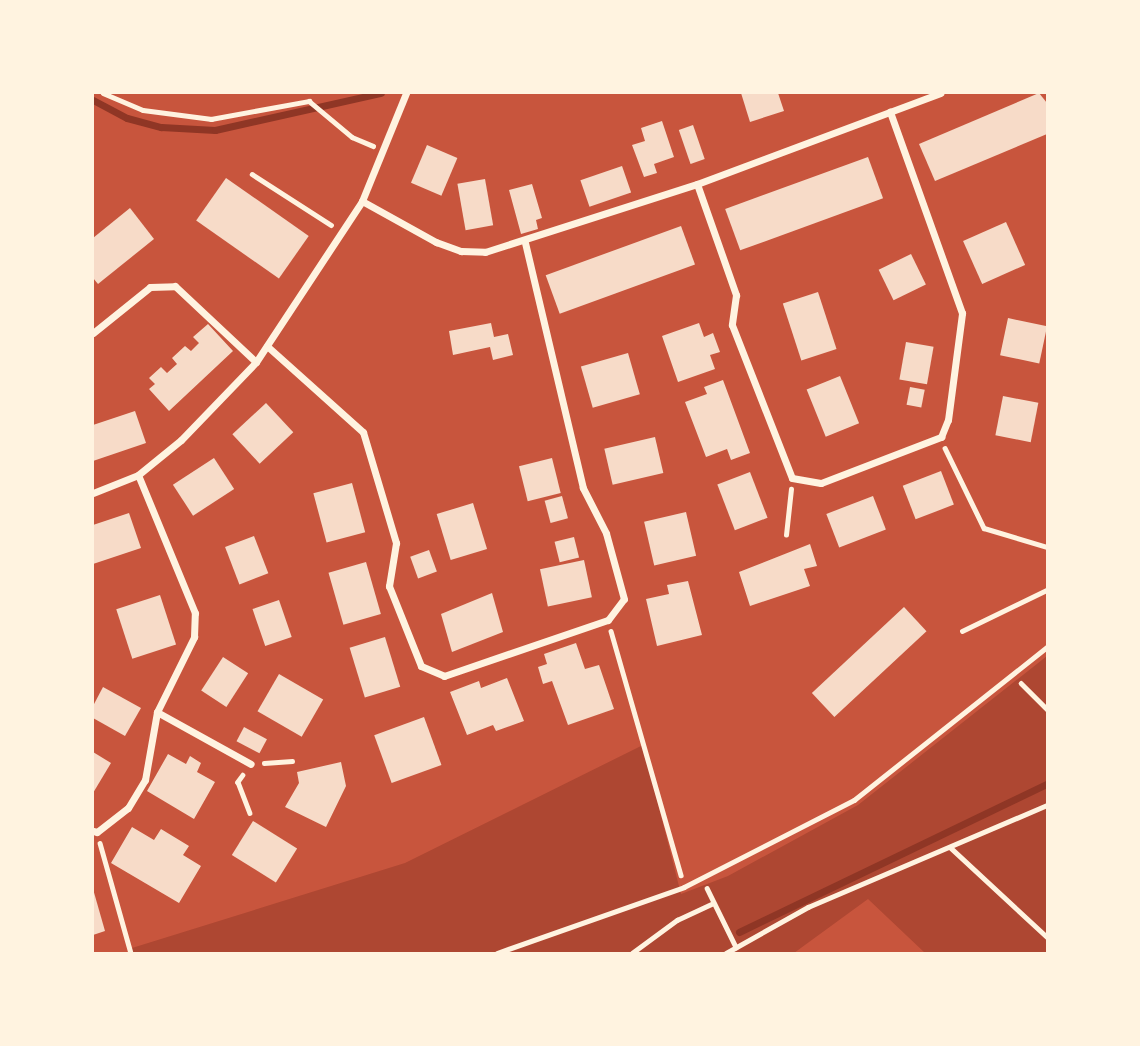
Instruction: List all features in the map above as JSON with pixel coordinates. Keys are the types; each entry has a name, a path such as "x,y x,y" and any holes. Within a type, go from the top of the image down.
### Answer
{"street":[{"path":"93,492 138,475 181,440 256,362 362,201 406,93"},
{"path":"362,201 461,251 485,252 526,242 697,184 941,93"},
{"path":"697,184 736,295 732,325 792,478 821,483 940,438 948,420 962,313 890,112"},
{"path":"267,346 363,432 396,543 389,586 421,666 444,676 608,620 624,599 607,533 583,488 526,242"},
{"path":"93,333 150,287 175,286 256,362"},
{"path":"95,832 128,808 145,780 157,712 194,637 195,613 138,475"},
{"path":"157,712 251,764"}],"lane":[{"path":"497,953 684,887 854,800 1047,648"}],"path":[{"path":"103,93 143,110 211,119 309,101 330,115 352,137 383,150"},
{"path":"253,174 343,233"},
{"path":"940,438 984,528 1047,547"},
{"path":"786,535 792,478"},
{"path":"962,631 1047,590"},
{"path":"608,620 684,887"},
{"path":"1013,674 1047,709"},
{"path":"250,813 238,782 251,764 292,761"},
{"path":"726,953 808,907 1047,805"},
{"path":"95,832 131,953"},
{"path":"951,848 1047,937"},
{"path":"703,877 712,904 736,947"},
{"path":"632,953 677,920 712,904"}],"shaded area":[{"path":"1047,656 1047,953 925,953 868,899 794,953 133,953 132,948 405,863 643,745 681,894 728,876 858,805"}],"building":[{"path":"741,93 778,93 784,111 750,122"},
{"path":"1039,93 1047,103 1047,134 935,181 919,144"},
{"path":"662,121 674,157 654,164 657,173 644,177 632,145 645,141 641,128"},
{"path":"693,125 705,159 691,164 679,130"},
{"path":"427,145 457,158 441,196 411,183"},
{"path":"868,157 883,198 740,250 725,209"},
{"path":"622,166 631,192 590,207 580,180"},
{"path":"226,178 309,236 279,279 196,221"},
{"path":"485,179 493,225 466,230 457,184"},
{"path":"532,184 542,218 536,220 538,229 521,234 509,190"},
{"path":"130,208 154,239 98,284 93,278 93,238"},
{"path":"1006,222 1025,265 982,284 963,241"},
{"path":"681,226 695,265 560,314 546,275"},
{"path":"911,254 926,285 894,300 879,270"},
{"path":"818,292 837,349 801,360 783,303"},
{"path":"1008,318 1047,326 1039,363 1000,355"},
{"path":"491,323 494,337 508,334 513,355 493,360 490,347 453,355 449,331"},
{"path":"699,323 704,337 713,333 720,352 710,355 715,369 678,382 662,336"},
{"path":"208,324 233,351 169,411 149,389 155,384 149,378 161,367 167,373 177,364 172,358 185,346 191,351 199,343 193,337"},
{"path":"906,342 934,347 927,384 899,379"},
{"path":"628,353 640,394 593,408 581,367"},
{"path":"840,376 859,423 826,437 807,389"},
{"path":"723,380 750,453 731,460 727,449 706,457 685,402 707,394 704,387"},
{"path":"910,387 925,390 921,408 907,405"},
{"path":"1003,396 1038,403 1031,442 995,435"},
{"path":"266,403 293,432 260,464 232,434"},
{"path":"135,411 146,443 93,461 93,425"},
{"path":"655,437 663,473 613,485 604,449"},
{"path":"214,458 234,489 193,516 173,485"},
{"path":"552,458 561,493 528,501 519,466"},
{"path":"941,471 954,505 916,519 903,486"},
{"path":"750,472 768,518 735,530 717,485"},
{"path":"352,483 365,532 327,543 313,493"},
{"path":"562,496 568,518 551,523 545,501"},
{"path":"873,496 886,530 839,548 826,514"},
{"path":"473,503 487,549 451,560 437,514"},
{"path":"686,512 696,556 654,566 644,522"},
{"path":"129,513 141,548 93,564 93,525"},
{"path":"254,536 268,573 239,584 225,547"},
{"path":"574,537 579,557 560,562 555,542"},
{"path":"810,544 817,566 804,569 810,586 750,606 739,572"},
{"path":"429,550 437,572 418,578 410,557"},
{"path":"584,560 592,597 548,607 540,569"},
{"path":"366,562 381,614 343,625 329,573"},
{"path":"688,581 702,635 657,646 646,599 669,594 667,585"},
{"path":"492,593 503,632 452,652 441,614"},
{"path":"160,595 176,644 132,659 116,609"},
{"path":"279,600 292,637 265,646 253,609"},
{"path":"904,607 927,631 834,717 812,693"},
{"path":"385,637 400,687 365,698 350,648"},
{"path":"576,643 585,669 599,665 614,709 568,725 552,681 543,684 538,667 547,664 544,654"},
{"path":"223,657 248,673 226,707 201,691"},
{"path":"279,674 323,700 302,737 258,711"},
{"path":"507,678 524,721 496,731 493,725 467,735 450,692 479,681 481,688"},
{"path":"103,687 141,708 125,736 93,718 93,706"},
{"path":"424,717 441,765 392,783 374,735"},
{"path":"244,727 267,739 259,753 236,741"},
{"path":"93,752 111,763 93,793"},
{"path":"168,754 186,764 190,756 201,763 197,772 215,782 194,819 147,791"},
{"path":"341,762 346,786 326,827 285,807 299,783 297,772"},
{"path":"253,821 297,849 276,882 232,855"},
{"path":"132,827 154,840 161,829 189,846 183,855 201,866 179,903 111,863"},
{"path":"93,889 105,931 93,935"}],"waterway":[{"path":"93,100 127,118 161,127 215,130 381,93"},
{"path":"739,932 1047,784"}]}
